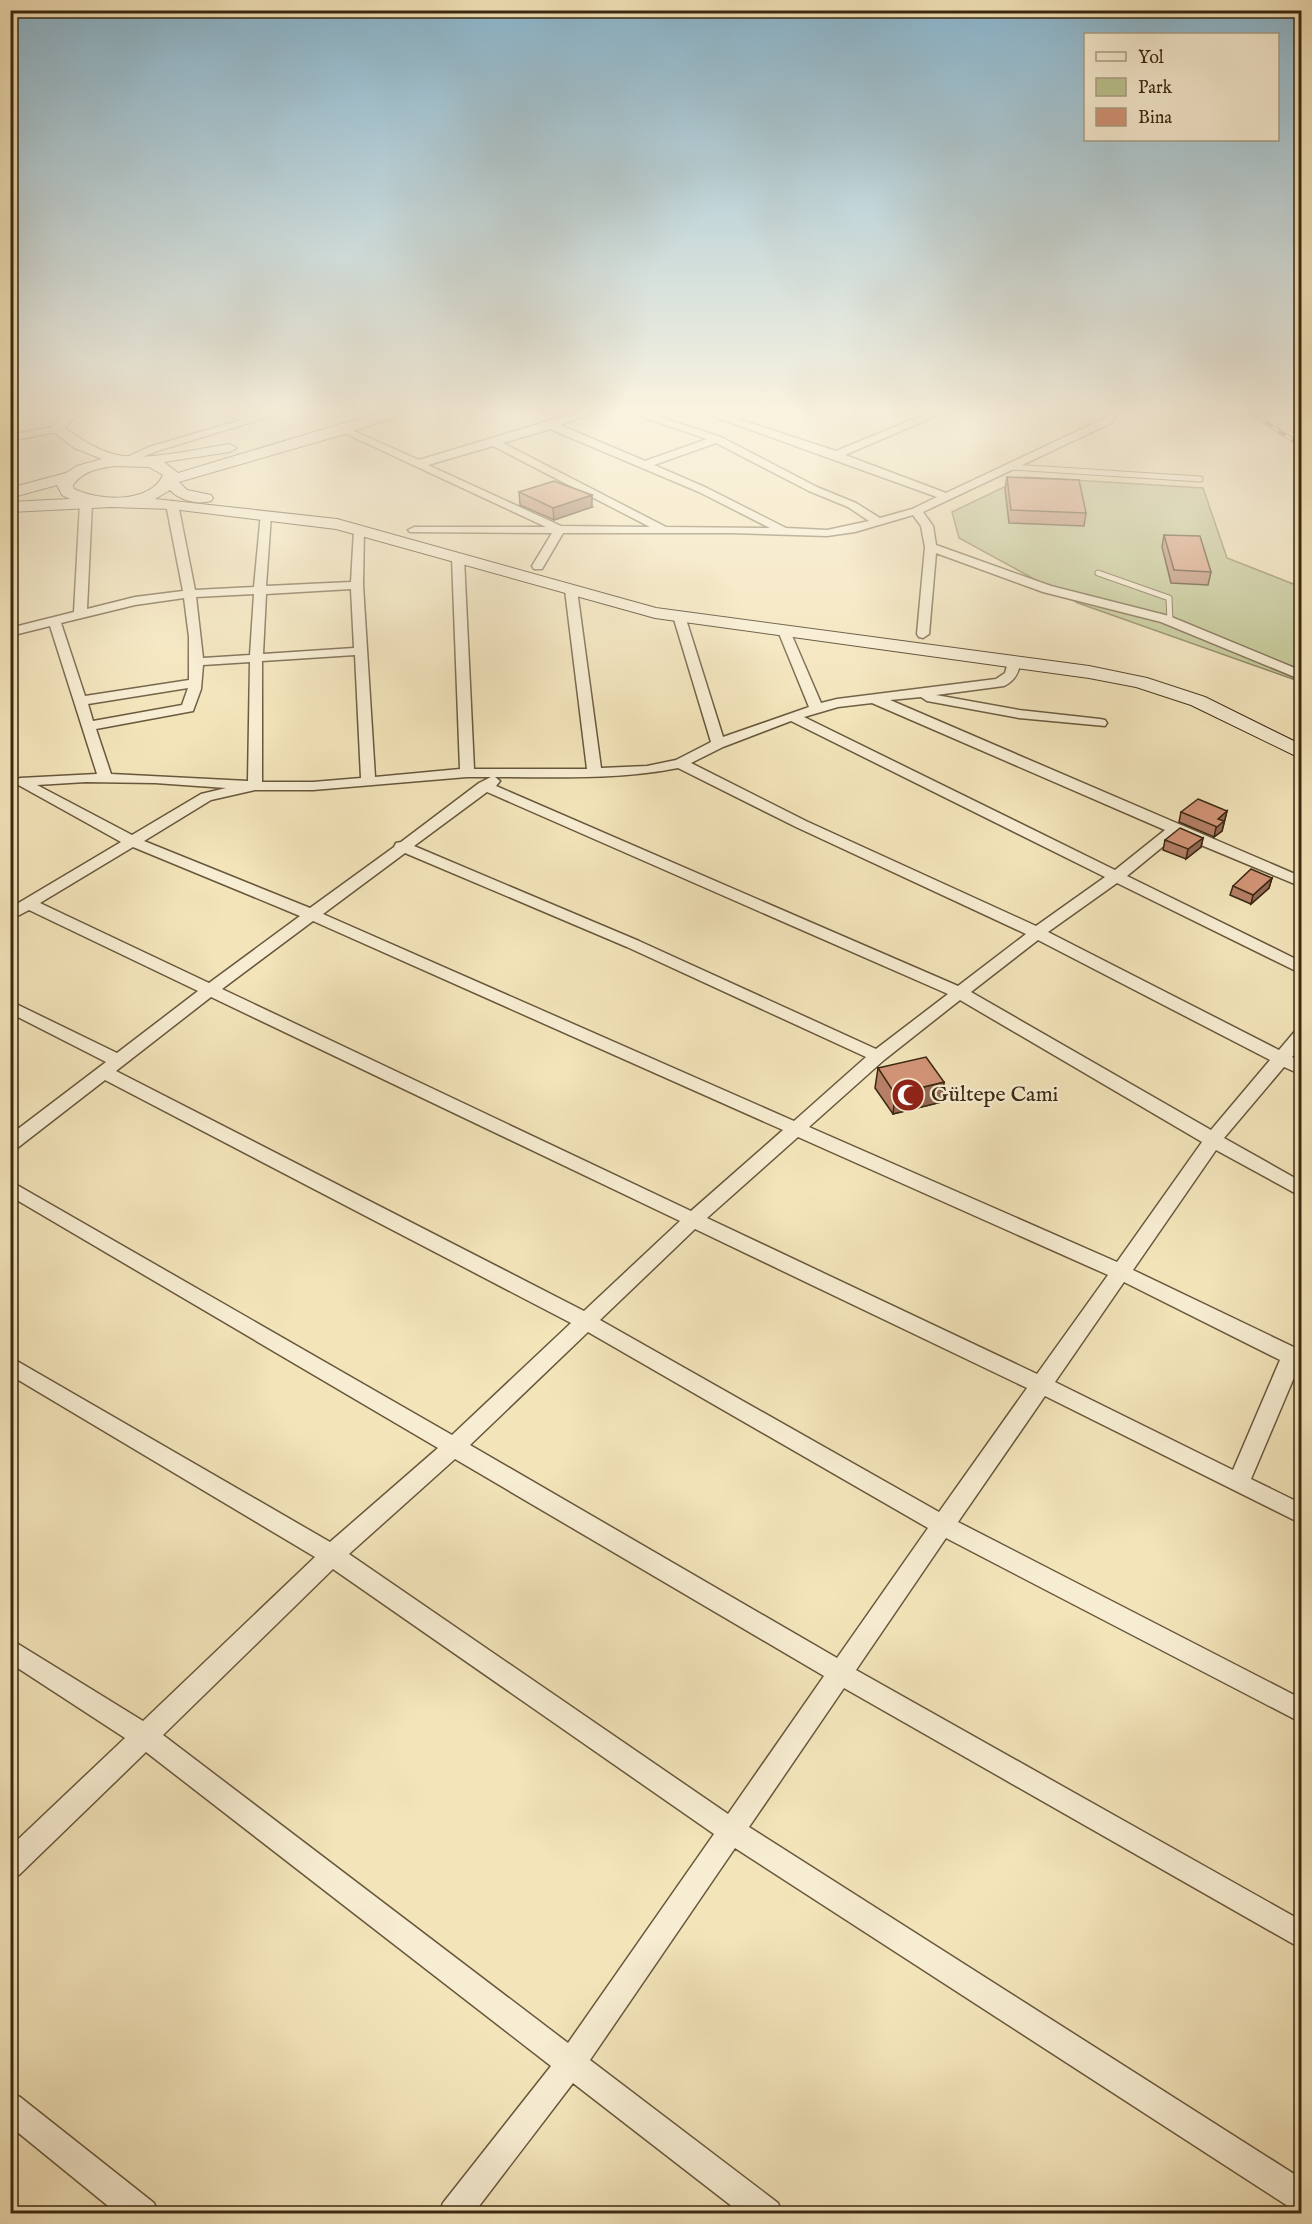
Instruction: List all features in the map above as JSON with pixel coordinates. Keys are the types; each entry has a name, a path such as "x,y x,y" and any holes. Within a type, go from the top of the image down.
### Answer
{"main road":[{"path":"246,513 337,524 655,613 1089,672 1160,687 1198,701 1302,753"},
{"path":"335,513 363,516 596,583 688,603 1048,650 1152,668"},
{"path":"1186,680 1302,735"}],"street":[{"path":"80,616 86,513"},
{"path":"88,726 188,708 193,700 196,662 190,594 174,513"},
{"path":"525,513 560,529"},
{"path":"632,513 664,529"},
{"path":"750,513 789,532"},
{"path":"864,513 877,521"},
{"path":"414,530 836,531 855,529 913,513"},
{"path":"917,513 927,526 931,547 923,634"},
{"path":"255,786 256,657 265,515"},
{"path":"538,566 560,529"},
{"path":"360,530 357,585 368,781"},
{"path":"931,547 1047,589 1170,622 1302,676"},
{"path":"458,558 467,773"},
{"path":"10,633 135,601 190,594 357,585"},
{"path":"571,590 595,773"},
{"path":"679,616 718,744"},
{"path":"55,623 105,778"},
{"path":"784,631 817,709"},
{"path":"196,662 362,651"},
{"path":"15,783 105,778 255,786 313,786 467,773 595,773 647,770 680,763 718,744 817,709 874,698 999,683 1013,673 1014,662"},
{"path":"80,701 195,683"},
{"path":"907,694 1018,714 1100,723"},
{"path":"874,698 1023,761 1174,830 1302,883"},
{"path":"792,716 1302,969"},
{"path":"680,763 801,825 1037,933 1302,1070"},
{"path":"10,1145 310,914 484,786 507,773"},
{"path":"15,783 133,842 310,914 524,1011 798,1129 1120,1272 1297,1359 1238,1484"},
{"path":"10,915 206,797 255,786"},
{"path":"484,786 958,992 1302,1191"},
{"path":"10,1866 143,1735 332,1555 455,1446 694,1219 878,1056 958,992 1116,877 1174,830"},
{"path":"401,846 633,945 878,1056"},
{"path":"29,904 1041,1385 1302,1515"},
{"path":"10,1006 111,1067 585,1321 943,1525 1302,1712"},
{"path":"454,2214 571,2063 840,1673 1214,1139 1302,1034"},
{"path":"10,1187 840,1673 1302,1936"},
{"path":"10,1365 332,1555 731,1831 1302,2197"},
{"path":"10,1650 143,1735 767,2214"},
{"path":"10,2107 143,2214"}],"lane":[{"path":"1098,573 1169,598 1170,622"}],"green space":[{"path":"952,513 1211,513 1227,558 1301,587 1301,682 1078,603 959,538"}],"building":[{"path":"1164,535 1200,536 1211,572 1174,570"},
{"path":"1198,799 1227,811 1218,819 1224,821 1217,827 1181,812"},
{"path":"1180,828 1203,838 1188,849 1165,840"},
{"path":"1251,869 1272,878 1253,895 1233,886"},
{"path":"926,1057 944,1082 895,1094 878,1068"}],"place":[{"name":"Gültepe Cami","path":"908,1095"}]}
